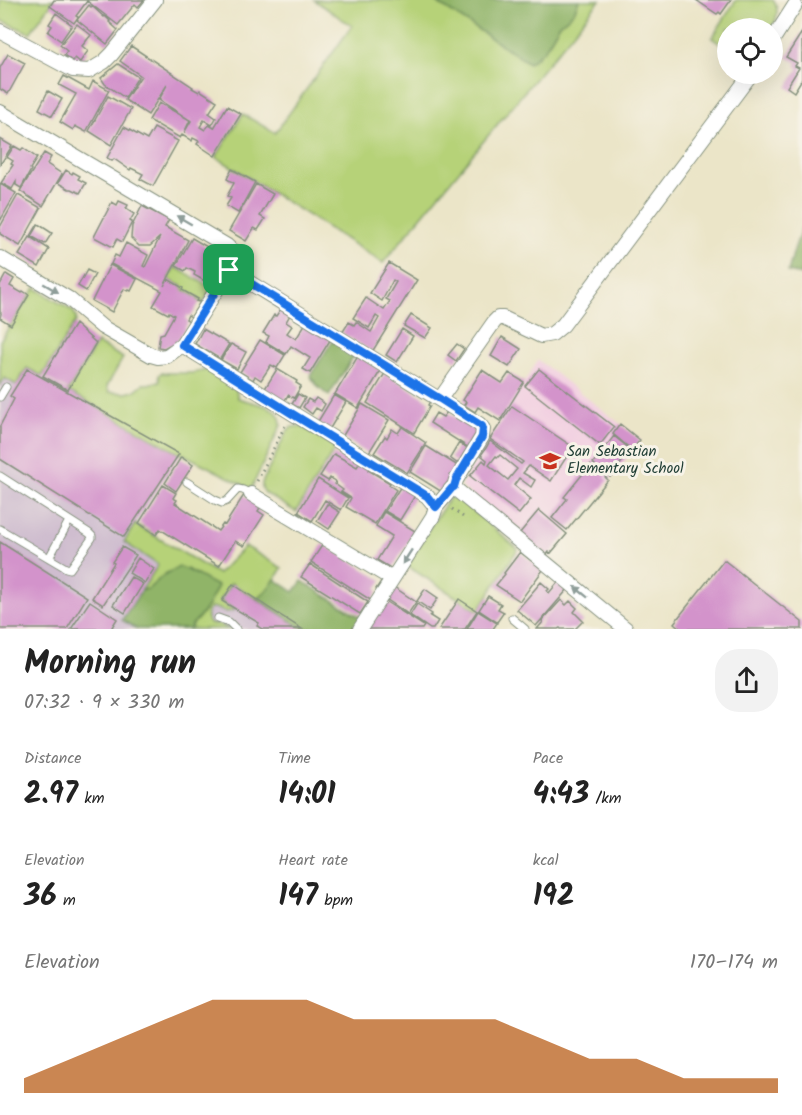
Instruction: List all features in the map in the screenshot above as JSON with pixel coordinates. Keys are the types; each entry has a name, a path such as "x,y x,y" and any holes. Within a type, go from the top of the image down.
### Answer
{"street":[{"path":"0,30 73,70 89,71 112,54 156,0"},
{"path":"783,24 795,5"},
{"path":"440,399 498,318 503,318 541,336 552,334 563,325 744,84"},
{"path":"0,112 227,246 234,256 229,270 182,345 167,356 158,357 102,327 69,298 0,258"},
{"path":"229,270 440,399 479,424 483,429 482,437 454,487 436,507 428,524 360,629"},
{"path":"182,345 427,496 436,507"},
{"path":"454,487 626,629"},
{"path":"251,494 392,579"}],"lane":[{"path":"0,397 6,387"},
{"path":"0,476 89,533 92,538 70,569 0,529"},
{"path":"187,482 222,503 238,489 251,494"},
{"path":"49,558 69,520"},
{"path":"218,618 229,622 237,629"},
{"path":"512,618 525,629"}],"path":[{"path":"251,494 291,413"}],"shaded area":[{"name":"San Sebastian Elementary School","path":"538,360 641,440 548,559 461,485"},
{"path":"27,368 180,454 136,524 303,629 0,629 0,385 5,378"}],"green space":[{"path":"0,0 54,0 30,33 0,20"},
{"path":"314,0 433,0 529,63 545,49 560,24 574,12 579,0 600,0 383,263 216,157 243,114 275,133 352,26"},
{"path":"433,0 579,0 574,12 560,24 545,49 529,63"},
{"path":"736,0 773,0 777,10 776,18 725,18"},
{"path":"717,30 717,42 712,38"},
{"path":"802,227 802,275 788,272"},
{"path":"175,267 212,288 203,303 183,287 168,279"},
{"path":"35,288 73,311 76,321 42,376 27,368 16,385 5,378 0,385 0,341"},
{"path":"333,340 355,354 329,396 310,376"},
{"path":"97,343 123,358 107,386 109,392 134,391 143,384 160,381 161,373 192,373 212,369 235,385 238,398 265,406 277,413 281,425 252,487 249,488 180,454 68,391"},
{"path":"302,426 336,447 296,512 265,493 262,483 287,431 292,427"},
{"path":"452,495 518,549 478,611 407,566"},
{"path":"135,524 218,574 245,546 282,568 271,586 257,599 231,583 220,601 235,610 227,612 212,607 207,616 211,624 220,624 229,629 190,629 205,611 217,586 187,569 148,590 142,590 158,565 124,542"},
{"path":"179,567 218,586 207,607 190,629 137,629 122,620 142,590 148,589 165,574"},
{"path":"275,579 294,592 302,581 362,618 354,629 303,629 257,599"}],"building":[{"path":"54,0 144,0 138,7 135,4 118,25 87,1 76,16 78,17 74,23 50,6"},
{"path":"696,0 731,0 721,14 719,12 717,14"},
{"path":"89,5 105,16 118,30 107,44 77,20"},
{"path":"56,13 72,25 61,41 48,32 52,26 49,24"},
{"path":"77,24 91,35 82,46 88,51 80,62 75,58 72,61 64,55 67,51 60,45"},
{"path":"802,32 802,79 794,92 787,87 799,68 795,66 797,63 786,57"},
{"path":"131,46 192,88 199,92 200,90 217,101 209,113 216,118 212,125 204,120 200,127 205,130 209,125 214,128 227,106 241,114 215,156 197,144 199,141 193,138 192,141 182,135 180,138 149,120 159,103 187,118 159,100 167,85 148,115 125,100 141,76 120,61"},
{"path":"8,54 25,63 8,94 0,89 0,68"},
{"path":"118,64 138,77 125,98 105,84 101,78"},
{"path":"64,76 89,90 93,81 109,90 86,132 75,126 73,130 60,122 76,94 59,85"},
{"path":"48,91 62,99 52,116 39,109"},
{"path":"108,96 131,109 111,145 89,131"},
{"path":"124,127 147,140 154,128 178,141 153,186 140,179 143,174 131,168 130,170 114,159 112,161 107,158"},
{"path":"0,139 12,146 0,165"},
{"path":"14,146 21,150 23,148 37,158 21,188 16,185 16,182 12,189 1,183 13,165 11,164 13,161 7,157"},
{"path":"44,153 51,157 47,164 62,174 43,206 20,191"},
{"path":"232,169 255,182 238,213 226,206 231,198 227,196 234,183 227,179"},
{"path":"66,170 80,176 78,179 86,183 80,193 58,183"},
{"path":"0,184 16,193 0,221"},
{"path":"256,184 273,194 260,216 265,219 258,230 254,228 246,241 229,231"},
{"path":"18,195 41,208 20,246 0,234 0,227"},
{"path":"119,201 128,205 126,209 134,214 122,242 117,239 113,247 94,237 112,202 117,205"},
{"path":"142,206 169,220 165,227 188,240 164,286 168,279 200,302 191,317 188,315 186,319 189,321 174,348 169,345 164,348 158,347 160,334 164,333 174,315 153,306 162,291 111,264 115,255 119,257 126,243 148,255 143,266 145,267 160,237 150,246 139,246 131,238 132,226"},
{"path":"38,224 52,233 45,244 31,236"},
{"path":"30,237 49,249 39,267 19,255"},
{"path":"192,238 224,257 208,283 194,275 195,272 187,268 185,271 176,266"},
{"path":"389,263 417,280 372,352 342,333 349,322 354,325 356,322 371,332 379,318 376,316 369,328 353,318 366,298 384,310 390,301 386,299 396,282 393,280 382,301 370,293"},
{"path":"110,265 137,279 131,291 124,289 112,312 92,301"},
{"path":"87,270 95,274 86,291 78,286"},
{"path":"6,274 14,279 10,286 29,295 11,325 0,318 0,285"},
{"path":"282,307 291,313 286,322 292,326 287,333 296,339 307,321 332,337 310,373 303,369 310,358 291,346 286,354 266,342 269,336 263,333"},
{"path":"411,315 432,328 425,338 404,326"},
{"path":"75,324 96,343 68,390 43,376"},
{"path":"203,329 229,344 220,359 195,344"},
{"path":"402,329 413,336 397,362 386,355"},
{"path":"502,337 521,349 509,367 491,356"},
{"path":"260,340 285,355 277,368 271,365 261,380 255,376 253,380 240,372"},
{"path":"231,344 246,352 237,369 221,360"},
{"path":"457,344 464,349 456,361 448,355"},
{"path":"358,356 381,370 358,408 335,394"},
{"path":"27,369 179,454 124,537 0,459 0,426 14,399 10,396"},
{"path":"277,369 301,386 294,398 288,395 284,402 264,390"},
{"path":"539,369 614,427 600,445 525,386"},
{"path":"482,370 502,383 509,373 524,382 500,421 478,407 475,412 464,405 466,402 463,400"},
{"path":"385,373 430,401 428,405 430,406 414,433 367,403"},
{"path":"298,394 305,398 299,408 292,404"},
{"path":"334,395 346,402 329,430 317,423"},
{"path":"316,398 325,404 321,411 316,408 312,414 303,407 308,399 313,402"},
{"path":"362,404 389,420 368,454 342,437"},
{"path":"512,406 573,447 551,481 529,466 523,473 535,480 531,487 519,478 514,485 531,499 519,514 470,476 483,460 486,463 487,460 481,455 490,441 521,464 523,462 490,439","holes":["500,455 517,469 508,480 489,465 496,456"]},
{"path":"447,412 479,432 469,448 430,423 436,413 443,417"},
{"path":"620,424 640,440 632,450 613,434"},
{"path":"402,427 426,443 407,473 374,453 392,429 398,433"},
{"path":"614,436 631,450 610,477 607,474 605,477 608,480 567,530 552,518 567,499 564,497 590,465 593,467 595,465 593,463"},
{"path":"459,443 468,448 458,464 450,458"},
{"path":"426,446 458,466 442,492 410,472"},
{"path":"334,454 357,467 361,461 370,467 368,470 390,483 389,485 396,490 375,524 346,507 351,498 341,492 343,490 335,484 336,482 330,478 328,481 320,476"},
{"path":"181,457 193,465 176,491 165,483"},
{"path":"318,479 348,498 341,510 325,500 312,521 298,512"},
{"path":"163,485 176,493 173,498 177,500 175,503 218,531 223,524 225,525 244,495 261,506 258,511 264,515 244,546 235,541 219,566 160,529 156,535 139,523"},
{"path":"401,486 416,494 400,520 385,511"},
{"path":"327,504 340,512 329,529 317,521"},
{"path":"539,510 567,534 546,556 519,534"},
{"path":"384,512 415,531 392,569 377,560 392,536 376,526"},
{"path":"0,542 87,597 67,629 0,629"},
{"path":"323,544 382,580 372,601 311,562"},
{"path":"122,547 136,555 103,605 92,598"},
{"path":"520,552 543,570 520,601 496,585"},
{"path":"138,558 154,569 145,583 129,573"},
{"path":"724,560 802,622 802,629 681,629 674,623"},
{"path":"310,564 368,602 360,614 301,577"},
{"path":"131,577 143,584 125,613 113,605"},
{"path":"559,581 568,589 536,626 517,610 541,582 549,589 547,591 549,593"},
{"path":"233,584 302,629 262,629 257,626 259,623 222,601"},
{"path":"394,587 416,602 408,614 386,599"},
{"path":"425,589 438,598 430,610 417,601"},
{"path":"488,596 501,604 498,609 504,612 497,622 479,610"},
{"path":"459,599 477,611 465,629 439,629"},
{"path":"561,600 566,605 570,601 577,608 574,612 583,621 575,629 537,629 542,621"},
{"path":"90,601 117,619 112,627 114,629 71,629"},
{"path":"385,601 424,626 422,629 367,629"},
{"path":"417,604 438,621 433,629 410,615"},
{"path":"478,611 497,623 493,629 467,629"}],"place":[{"name":"San Sebastian Elementary School","path":"550,461"}],"route":[{"path":"229,270 482,426 482,437 454,487 436,507 427,496 182,345 229,270"}]}
